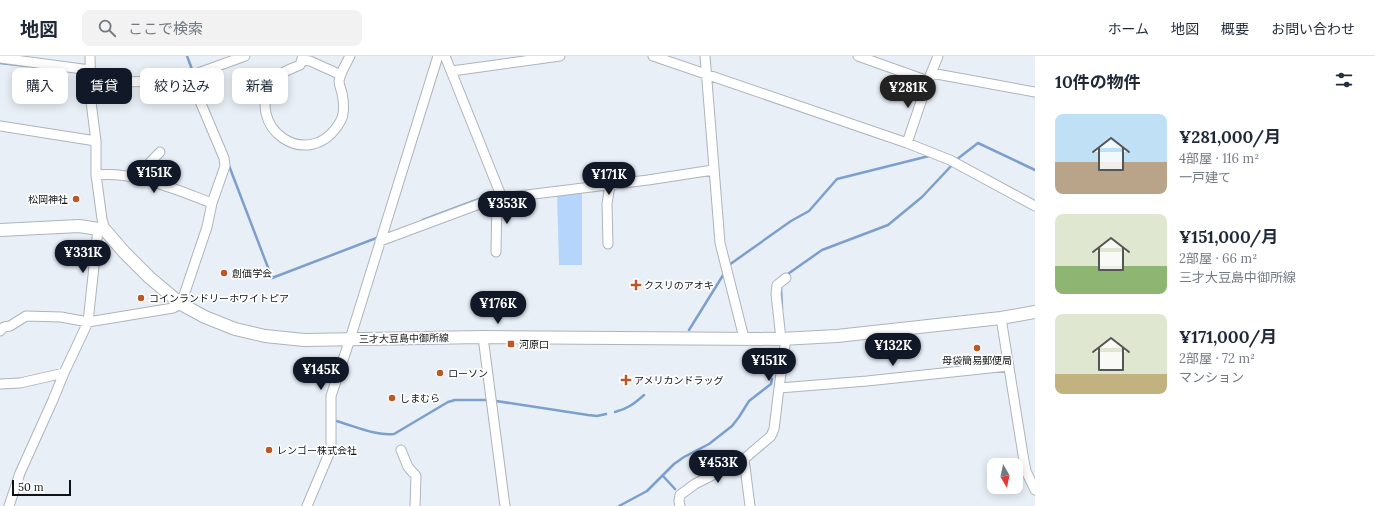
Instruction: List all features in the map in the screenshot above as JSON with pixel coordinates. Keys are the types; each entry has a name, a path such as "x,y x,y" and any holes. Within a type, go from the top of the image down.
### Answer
{"main road":[{"path":"0,230 79,226 102,230"},
{"name":"三才大豆島中御所線","path":"102,230 150,278 181,304 204,317 235,329 265,336 304,340 483,337 783,339 837,336 1001,318 1035,312"}],"street":[{"path":"90,56 90,68"},
{"path":"212,68 245,56"},
{"path":"341,75 303,58 300,65 283,73 275,80 266,99 266,112 275,133 296,145 319,143 328,138 342,120 344,109 343,96 339,82 350,56"},
{"path":"307,506 331,448 330,396 350,339 438,56"},
{"path":"445,56 499,196 496,252"},
{"path":"452,71 560,56"},
{"path":"653,56 907,143 953,162 1035,206"},
{"path":"705,56 720,243 744,338"},
{"path":"858,56 930,77 1035,92"},
{"path":"907,143 938,56"},
{"path":"0,58 17,59 77,68"},
{"path":"9,506 20,473 88,322 102,230 96,175 96,141 91,104"},
{"path":"0,331 4,327 10,326 26,316 61,317 88,322 173,308 181,304 225,166 224,158 202,104"},
{"path":"1,129 96,141"},
{"path":"136,177 160,152"},
{"path":"380,241 499,196 502,198 610,185 713,170"},
{"path":"96,175 108,174 136,177 178,190 212,204"},
{"path":"608,244 606,204 610,185"},
{"path":"680,506 680,495 696,484 744,459 771,436 774,429 783,339 776,294 777,285 783,280"},
{"path":"1001,318 1024,461 1035,490"},
{"path":"483,337 505,506"},
{"path":"778,388 867,381 1009,366"},
{"path":"0,384 20,383 64,373"},
{"path":"401,450 408,467 416,476 415,506"},
{"path":"744,459 750,506"}],"shaded area":[{"path":"582,192 582,265 559,265 557,194"}],"waterway":[{"path":"187,56 192,68"},
{"path":"0,63 27,66"},
{"path":"956,160 978,143 1035,170"},
{"path":"729,265 791,221 809,211 837,179 929,156"},
{"path":"228,163 272,278 379,237"},
{"path":"785,276 822,250 888,225 922,197 953,164"},
{"path":"423,220 495,193 495,191"},
{"path":"689,330 725,272"},
{"path":"781,288 782,309"},
{"path":"619,506 647,491 674,464 709,444 732,426 749,401 771,384 772,379"},
{"path":"615,412 630,406 644,395"},
{"path":"336,421 380,434 394,434 448,402 455,400 486,400"},
{"path":"496,401 588,415 597,416 606,414"},
{"path":"663,476 675,489"}],"place":[{"name":"松岡神社","path":"76,199"},
{"name":"創価学会","path":"224,273"},
{"name":"クスリのアオキ","path":"636,285"},
{"name":"コインランドリーホワイトピア","path":"141,298"},
{"name":"河原口","path":"511,344"},
{"name":"母袋簡易郵便局","path":"977,348"},
{"name":"ローソン","path":"440,373"},
{"name":"アメリカンドラッグ","path":"626,380"},
{"name":"しまむら","path":"392,398"},
{"name":"レンゴー株式会社","path":"269,450"}]}
